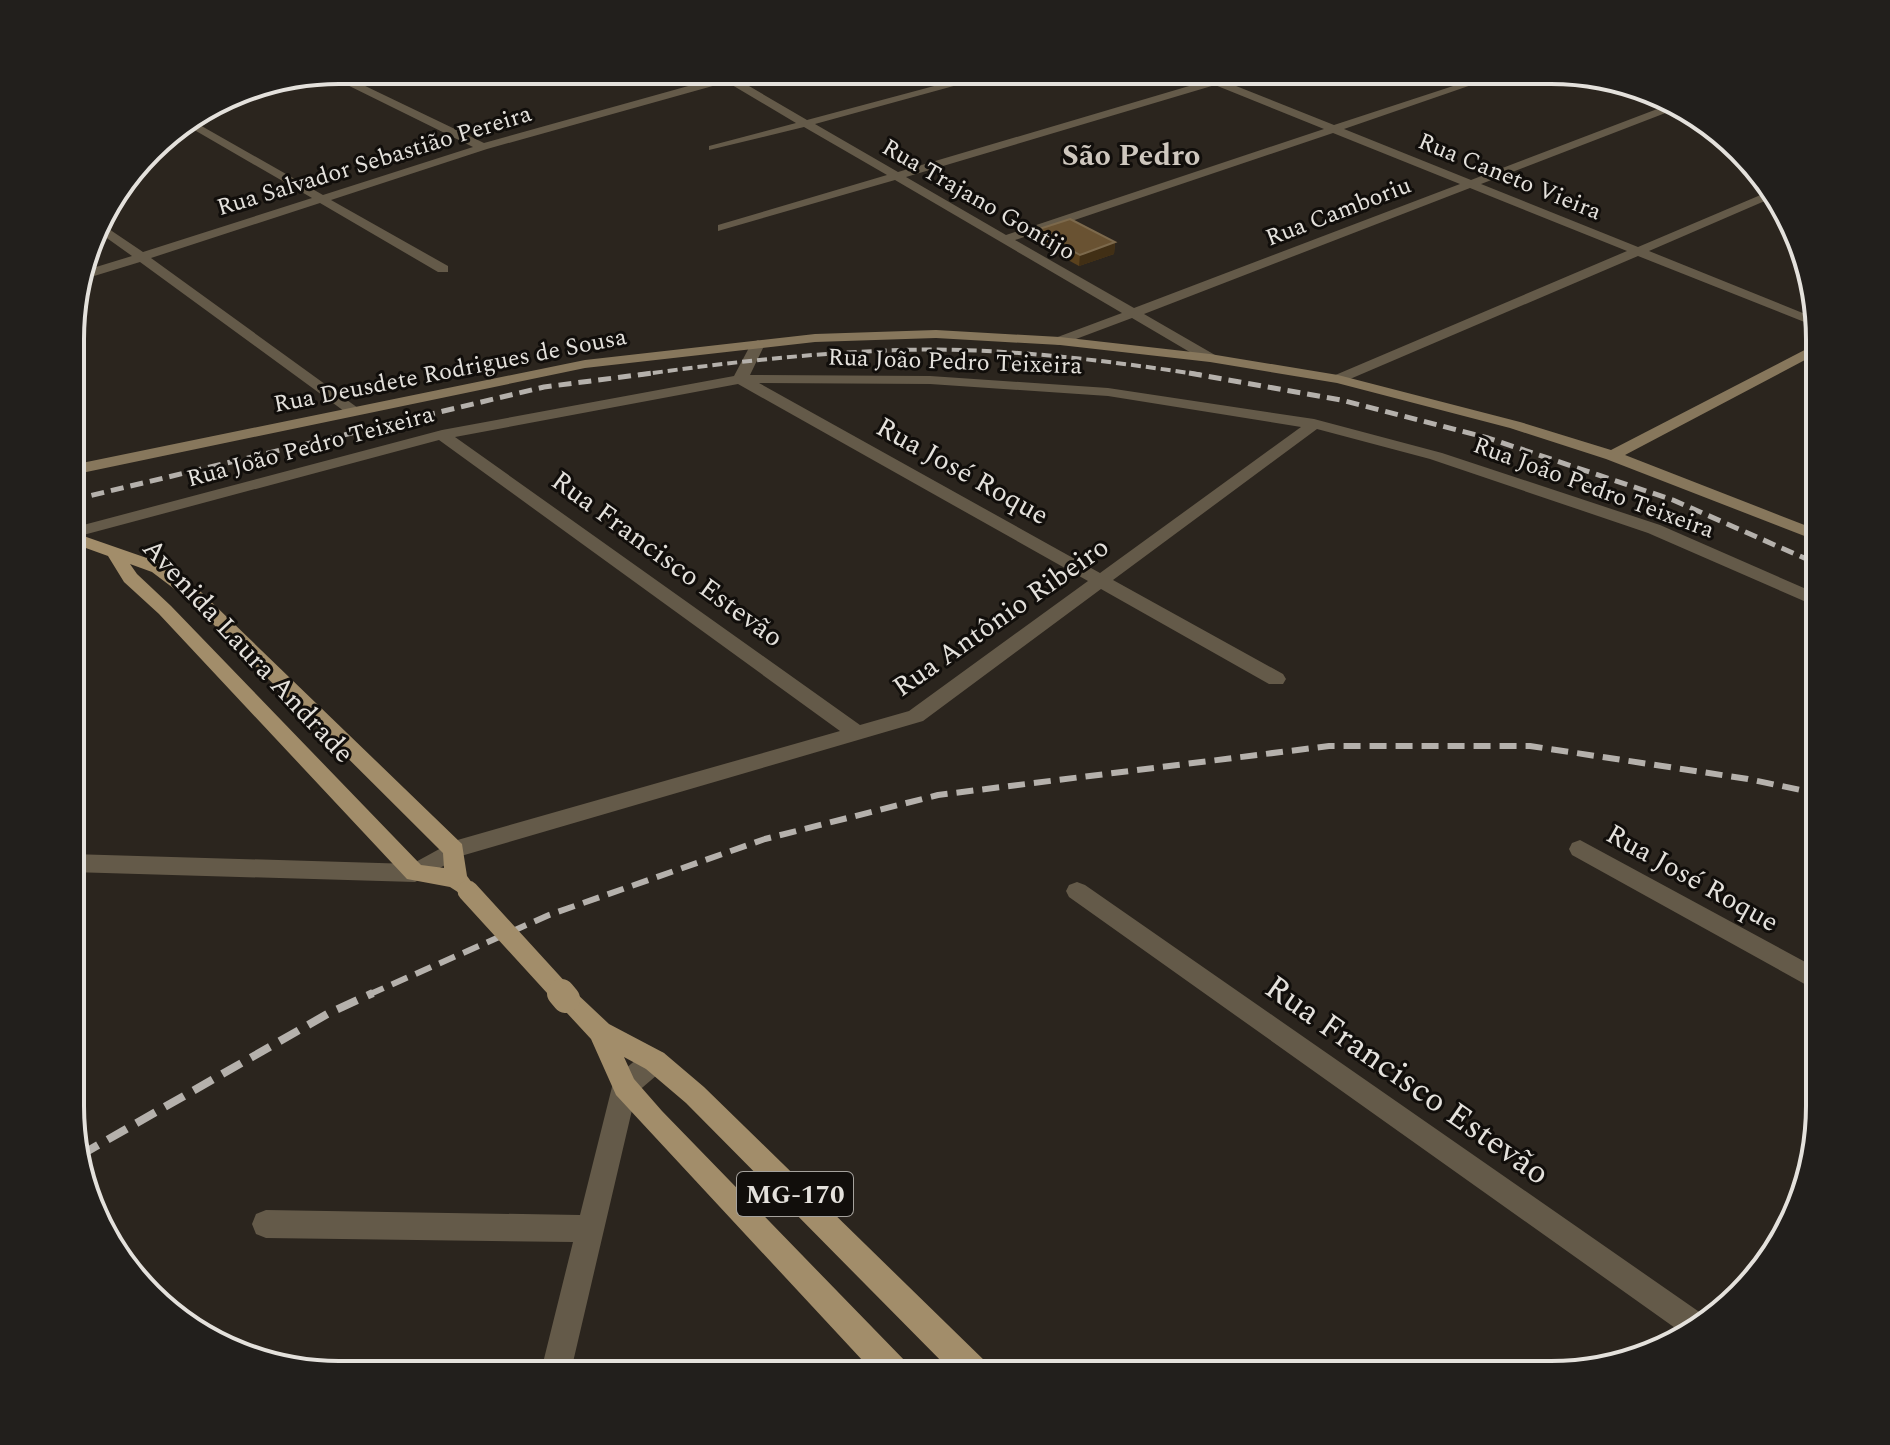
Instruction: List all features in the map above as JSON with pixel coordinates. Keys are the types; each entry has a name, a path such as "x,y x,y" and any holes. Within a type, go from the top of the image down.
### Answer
{"main road":[{"path":"84,539 113,550"},
{"name":"Avenida Laura Andrade","path":"113,550 158,568 195,596 454,850"},
{"name":"Avenida Laura Andrade","path":"113,550 130,578 165,610 415,873"},
{"path":"415,873 462,885 454,850"},
{"name":"MG-170","path":"462,885 600,1032 655,1061 695,1095 962,1361"},
{"name":"MG-170","path":"600,1032 625,1087 653,1120 883,1360"}],"street":[{"path":"353,84 483,147"},
{"name":"Rua Salvador Sebastião Pereira","path":"93,272 483,147 705,84"},
{"name":"Rua Trajano Gontijo","path":"738,84 1210,358"},
{"path":"713,148 953,84"},
{"path":"722,228 1207,85"},
{"name":"Rua Caneto Vieira","path":"1223,85 1804,318"},
{"path":"1005,239 1466,85"},
{"name":"Rua Camboriu","path":"1060,341 1663,110"},
{"path":"198,127 443,269"},
{"path":"1338,379 1763,198"},
{"path":"108,232 353,411"},
{"name":"Rua Deusdete Rodrigues de Sousa","path":"84,465 585,364 815,338 936,334 1060,341 1210,358 1338,379 1515,425 1612,456 1806,531"},
{"path":"740,379 758,344"},
{"path":"1612,456 1806,353"},
{"name":"Rua João Pedro Teixeira","path":"84,532 442,435 740,379 930,380 1093,391 1314,424 1436,456 1654,529 1806,596"},
{"name":"Rua José Roque","path":"740,379 1276,679"},
{"name":"Rua Antônio Ribeiro","path":"415,873 454,850 916,716 1314,424"},
{"name":"Rua Francisco Estevão","path":"442,435 856,732"},
{"name":"Rua José Roque","path":"1580,849 1805,974"},
{"path":"85,863 415,873"},
{"name":"Rua Francisco Estevão","path":"1077,891 1689,1320"},
{"path":"559,1360 625,1087 655,1061"},
{"path":"266,1224 591,1229"}],"building":[{"path":"1070,219 1115,242 1080,255 1036,230"}],"railway":[{"path":"638,375 800,356 937,350 1051,356 1203,375"},
{"path":"84,497 544,387 653,373"},
{"path":"1189,373 1341,400 1488,438 1673,500 1806,559"},
{"path":"368,995 549,915 765,839 938,795 1329,746 1530,746 1748,779 1805,791"},
{"path":"88,1151 329,1013 373,993"}],"district":[{"name":"São Pedro","path":"1131,155"}]}
